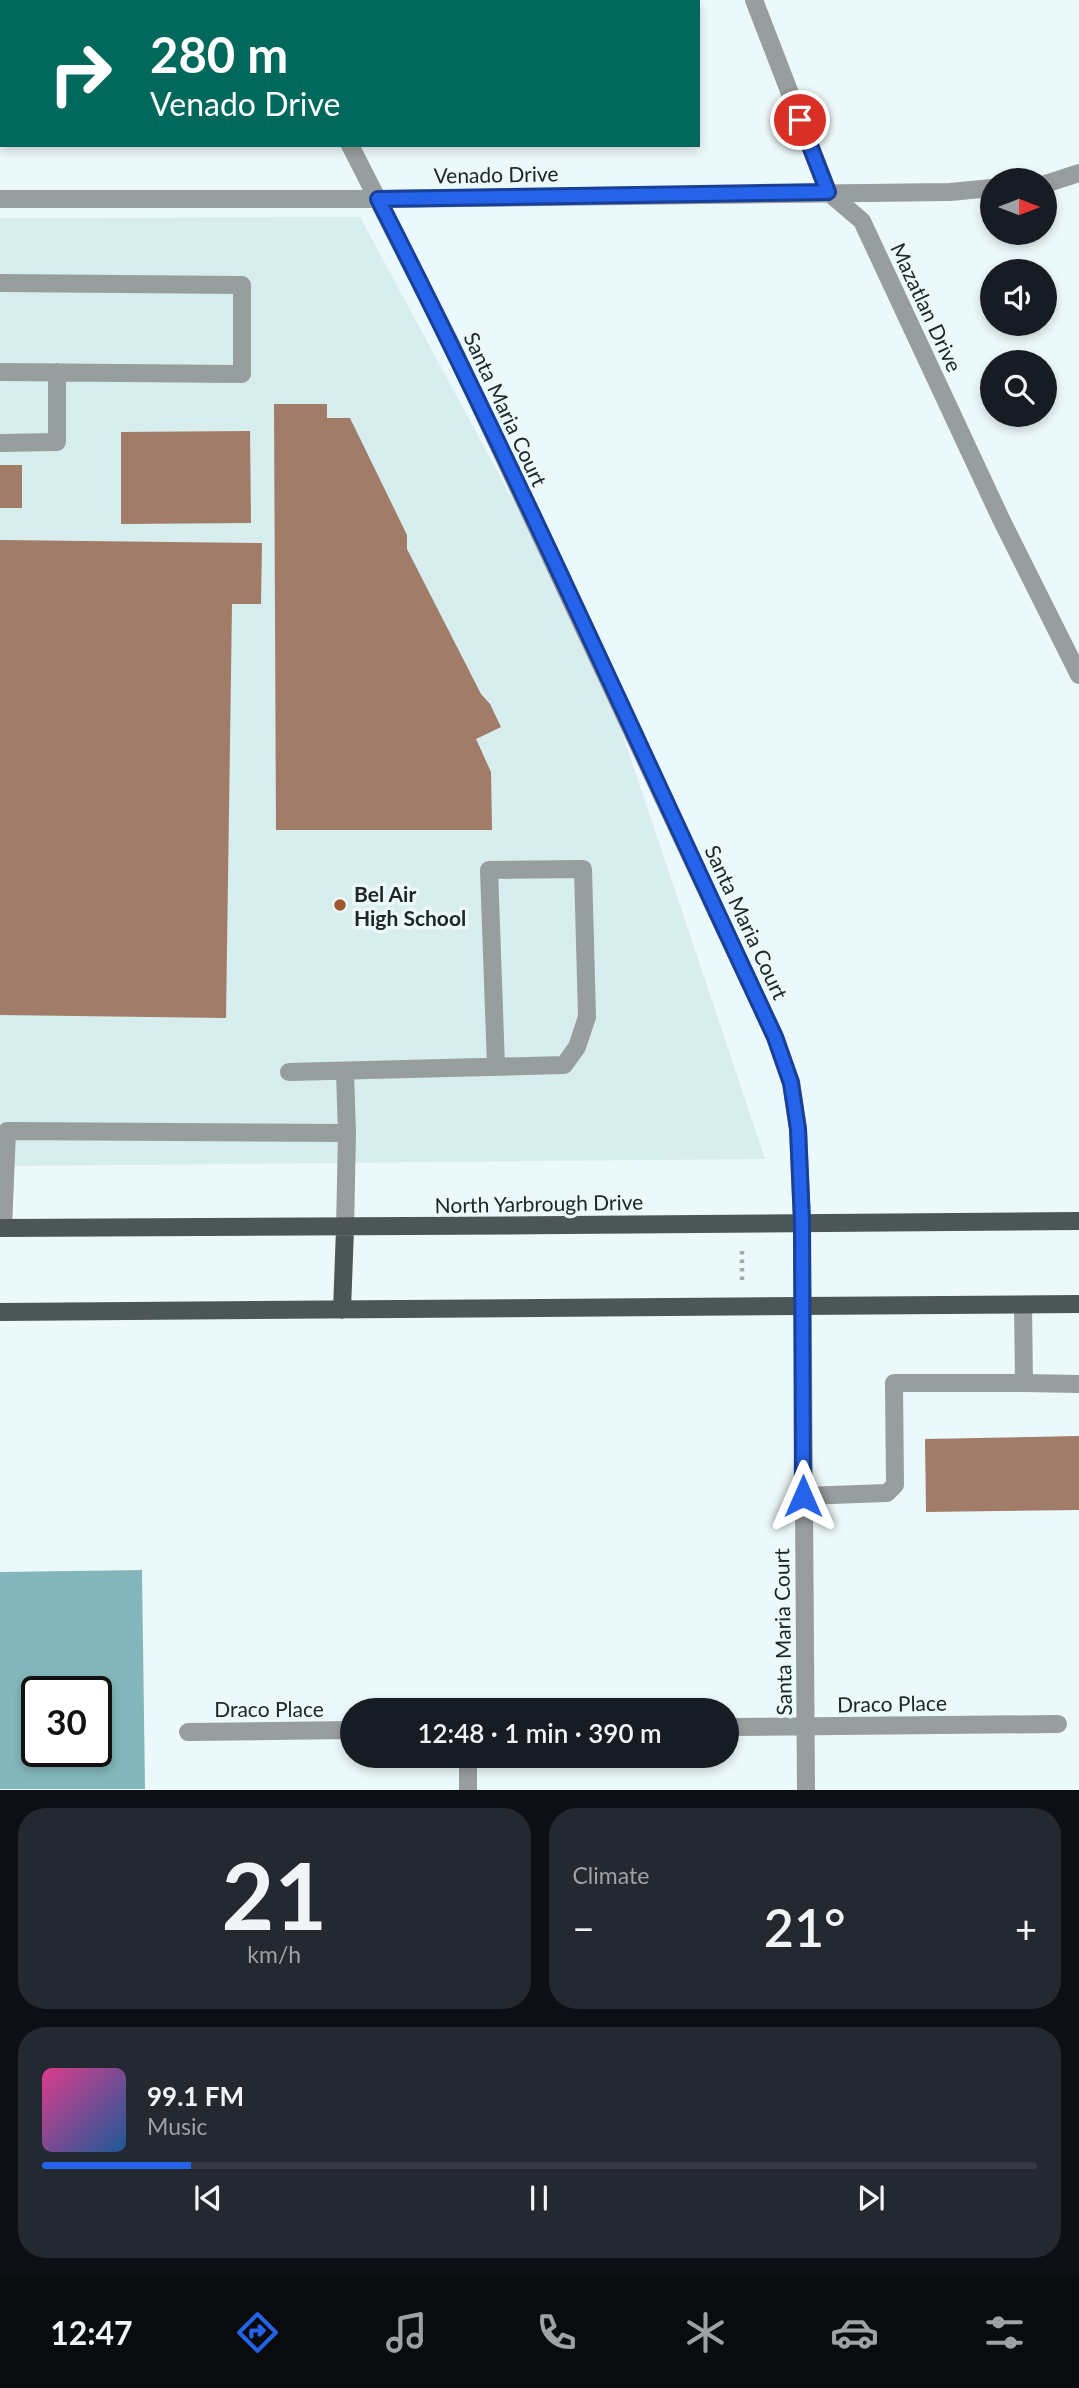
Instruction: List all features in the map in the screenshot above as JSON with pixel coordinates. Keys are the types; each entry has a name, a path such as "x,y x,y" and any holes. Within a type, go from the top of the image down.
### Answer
{"main road":[{"name":"North Yarbrough Drive","path":"1,1228 345,1229 1079,1221"},
{"path":"342,1310 345,1229"},
{"path":"0,1312 1079,1304"}],"street":[{"name":"Mazatlan Drive","path":"754,0 828,192 862,222 1079,675"},
{"name":"Santa Maria Court","path":"351,147 451,344 775,1037 791,1083 798,1129 802,1222 806,1790"},
{"path":"1057,180 1079,173"},
{"name":"Venado Drive","path":"0,199 378,199 950,192 980,189"},
{"path":"0,282 242,285 242,374 0,372"},
{"path":"0,443 57,442 57,372"},
{"path":"289,1072 564,1065 576,1046 587,1017 583,869 489,870 496,1066"},
{"path":"345,1072 345,1229"},
{"path":"1,1228 7,1131 347,1133"},
{"path":"1023,1305 1024,1383"},
{"path":"803,1496 887,1493 895,1485 894,1383 1079,1384"},
{"name":"Draco Place","path":"739,1727 1058,1724"},
{"name":"Draco Place","path":"188,1732 340,1730"},
{"path":"468,1768 468,1790"}],"path":[{"path":"742,1280 743,1243"}],"shaded area":[{"name":"Bel Air High School","path":"360,217 595,652 765,1159 0,1166 0,218"}],"water":[{"path":"142,1570 145,1789 0,1789 0,1572"}],"building":[{"path":"274,404 327,404 327,418 350,418 407,535 407,549 481,694 490,704 501,727 476,739 491,772 492,830 276,830"},
{"path":"250,431 251,523 121,524 121,432"},
{"path":"0,465 22,465 22,508 0,508"},
{"path":"0,540 262,543 261,604 232,604 226,1018 0,1015"},
{"path":"1079,1436 1079,1510 926,1512 925,1439"}],"place":[{"name":"Bel Air High School","path":"340,905"}],"route":[{"path":"800,120 828,192 378,199 451,344 643,753 775,1037 791,1083 798,1129 802,1222 803,1496"}]}
